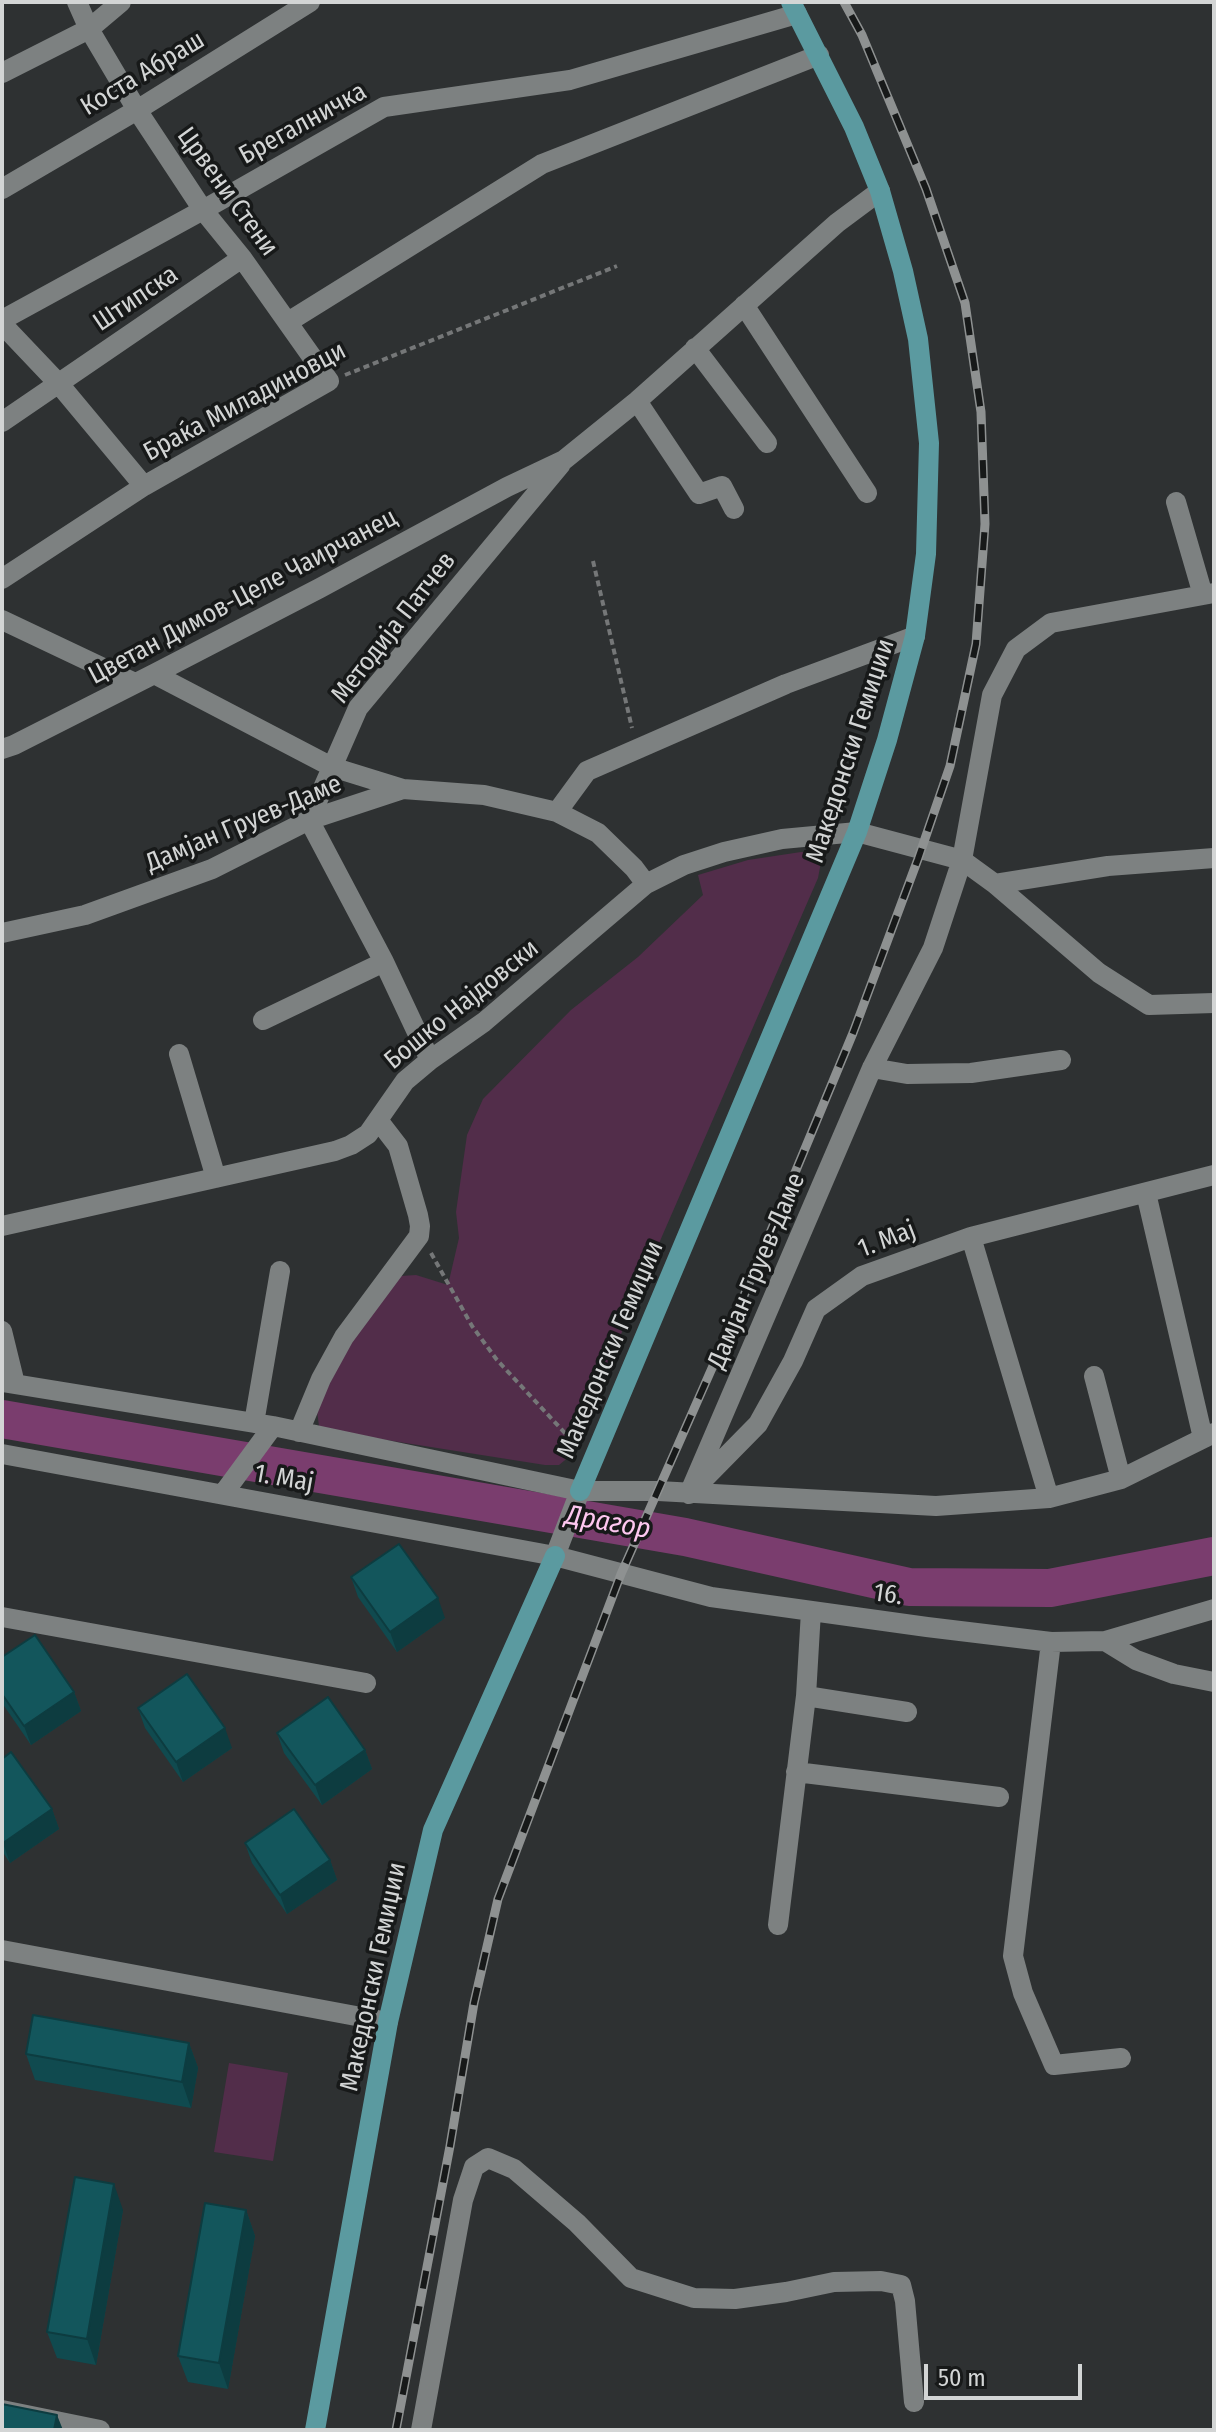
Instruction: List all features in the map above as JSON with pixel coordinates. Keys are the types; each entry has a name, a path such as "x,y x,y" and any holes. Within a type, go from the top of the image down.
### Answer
{"main road":[{"name":"Македонски Гемиџии","path":"580,1491 857,832 887,740 915,636 926,554 929,443 918,339 880,191 854,127 794,8"},
{"name":"Македонски Гемиџии","path":"315,2430 388,2022 433,1830 555,1556"}],"street":[{"name":"Црвени Стени","path":"77,2 89,29 137,110 203,210 242,258 329,381"},
{"path":"2,73 89,29 121,2"},
{"name":"Коста Абраш","path":"2,189 137,110 310,2"},
{"name":"Брегалничка","path":"2,322 384,107 570,80 794,8"},
{"name":"Браќа Миладиновци","path":"288,322 542,164 819,55"},
{"name":"Цветан Димов-Целе Чаирчанец","path":"2,749 145,679 507,487 564,460 637,401 837,223 880,191"},
{"name":"Штипска","path":"2,422 242,258"},
{"path":"744,305 867,493"},
{"path":"2,322 59,384 144,486"},
{"path":"695,348 767,443"},
{"name":"Браќа Миладиновци","path":"2,579 144,486 329,381"},
{"path":"637,401 699,494 722,486 734,509"},
{"name":"Методија Патчев","path":"309,820 358,708 564,460"},
{"path":"507,487 527,505"},
{"name":"Дамјан Груев-Даме","path":"689,1494 872,1068 933,948 962,860 992,695 1016,649 1051,623 1208,594 1176,502"},
{"path":"2,620 145,679 332,767 403,789"},
{"path":"557,812 587,771 786,684 915,636"},
{"name":"Дамјан Груев-Даме","path":"2,933 85,915 198,875 309,820 403,789 484,795 557,812 598,833 646,884"},
{"path":"309,820 384,962 430,1060"},
{"path":"646,884 684,865 743,847 782,839 857,832 962,860 995,884 1099,973 1149,1005 1214,1003"},
{"path":"995,884 1108,866 1214,858"},
{"name":"Бошко Најдовски","path":"2,1226 335,1151 368,1134 405,1081 484,1022 646,884"},
{"path":"263,1020 384,962"},
{"path":"179,1054 216,1178"},
{"path":"872,1068 907,1074 971,1073 1061,1060"},
{"path":"378,1120 398,1146 420,1230"},
{"name":"1. Мај","path":"689,1494 758,1424 793,1361 816,1309 862,1276 971,1237 1214,1175"},
{"name":"1. Мај","path":"9,1383 263,1430 299,1432 580,1491 658,1491 936,1506 1049,1498 1121,1479 1208,1435 1146,1193"},
{"name":"1. Мај","path":"299,1432 321,1379 344,1337 415,1242 420,1230"},
{"path":"971,1237 1049,1498"},
{"name":"1. Мај","path":"263,1430 280,1271"},
{"path":"2,1331 9,1383"},
{"path":"1094,1376 1121,1479"},
{"path":"228,1488 263,1430"},
{"name":"1. Мај","path":"2,1454 228,1488 555,1556"},
{"path":"555,1556 580,1491"},
{"name":"16.","path":"555,1556 711,1597 1051,1642 1105,1641 1213,1611"},
{"path":"778,1925 806,1696 811,1611"},
{"path":"2,1617 366,1683"},
{"path":"1105,1641 1136,1660 1174,1674 1214,1682"},
{"path":"1051,1642 1013,1956 1023,1993 1054,2065 1121,2058"},
{"path":"806,1696 907,1712"},
{"path":"796,1772 999,1797"},
{"path":"2,1950 388,2022"},
{"path":"421,2430 463,2200 474,2167 488,2158 514,2169 577,2223 631,2278 694,2298 735,2299 834,2282 881,2281 901,2285 914,2402"},
{"path":"2,2410 92,2429"}],"path":[{"name":"Браќа Миладиновци","path":"329,381 617,266"},
{"path":"593,561 637,750"},
{"path":"420,1230 448,1286 497,1360 592,1462"}],"shaded area":[{"path":"812,853 821,862 818,878 570,1456 559,1465 545,1465 323,1430 319,1426 317,1411 320,1402 355,1335 401,1276 416,1275 448,1285 459,1238 456,1212 467,1135 483,1099 571,1010 638,957 703,895 698,875 748,860"},
{"path":"229,2063 288,2073 273,2161 214,2152"}],"building":[{"path":"399,1544 438,1598 390,1632 351,1577"},
{"path":"35,1635 74,1692 24,1726 2,1694 2,1657"},
{"path":"187,1674 225,1728 176,1762 138,1708"},
{"path":"328,1697 365,1750 315,1785 277,1733"},
{"path":"11,1752 52,1809 3,1843 2,1759"},
{"path":"294,1809 330,1860 280,1895 245,1843"},
{"path":"33,2015 189,2043 182,2082 26,2054"},
{"path":"75,2177 114,2184 87,2339 47,2332"},
{"path":"205,2203 246,2210 219,2363 178,2356"},
{"path":"2,2404 57,2415 54,2430 2,2430"}],"waterway":[{"name":"Драгор","path":"2,1419 685,1537 909,1587 1050,1588 1214,1556"}],"railway":[{"path":"396,2430 474,2003 498,1899 621,1574 743,1298 853,1033 950,766 976,644 985,524 981,412 965,303 926,189 862,35 844,2"}]}
